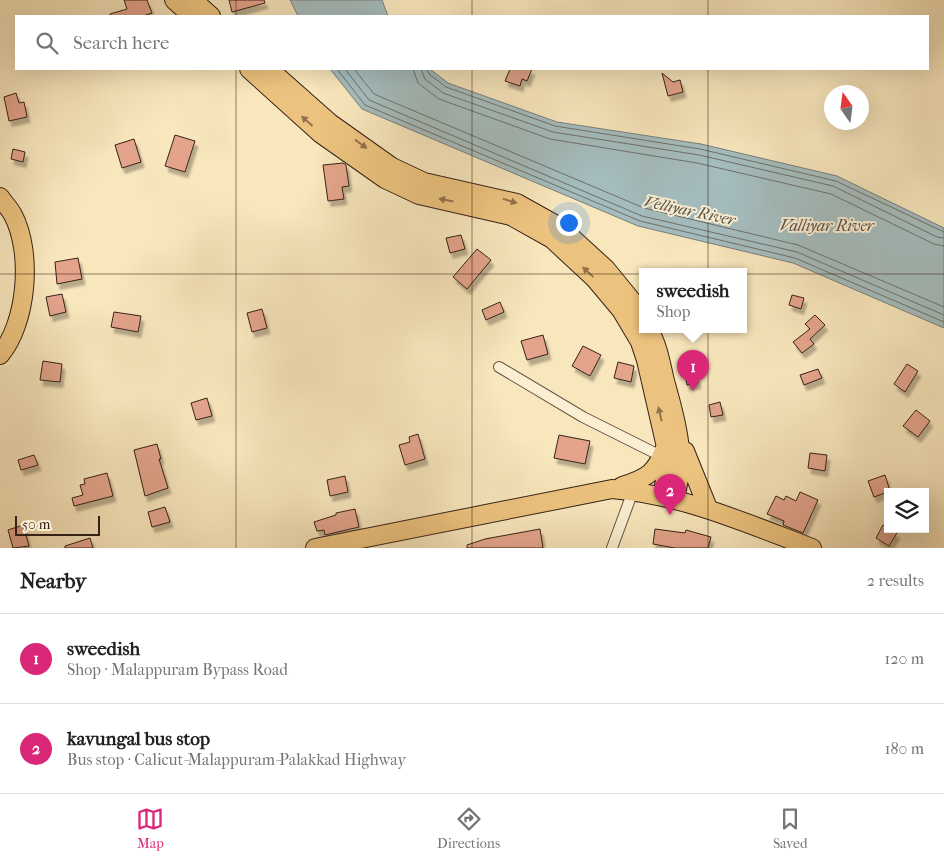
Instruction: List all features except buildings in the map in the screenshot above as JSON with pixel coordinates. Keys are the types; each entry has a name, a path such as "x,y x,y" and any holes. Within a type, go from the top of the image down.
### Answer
{"highway":[{"path":"174,0 191,15"},
{"path":"193,0 210,15"},
{"path":"250,70 321,134 385,179 419,196 511,216 552,239 595,279 621,310 640,342 669,446 708,508"},
{"path":"270,70 330,122 392,167 424,182 517,203 560,227 606,269 639,312"},
{"path":"0,196 14,216 24,254 25,288 18,318 8,346 0,355"},
{"path":"650,333 659,358 669,446 668,498"},
{"path":"315,548 612,489 644,480 669,446"},
{"path":"612,489 633,491 708,508 812,548"}],"street":[{"path":"499,367 583,417 669,446"},
{"path":"612,548 633,491"}],"water":[{"path":"290,0 382,0 388,15 298,15"},
{"name":"Valliyar River","path":"331,70 431,70 448,83 557,122 701,144 837,176 944,228 944,328 793,263 638,226 362,109"}],"place":[{"name":"sweedish","path":"693,391"},
{"name":"kavungal bus stop","path":"670,515"}],"water label":[{"name":"Velliyar River","path":"690,210"}]}
